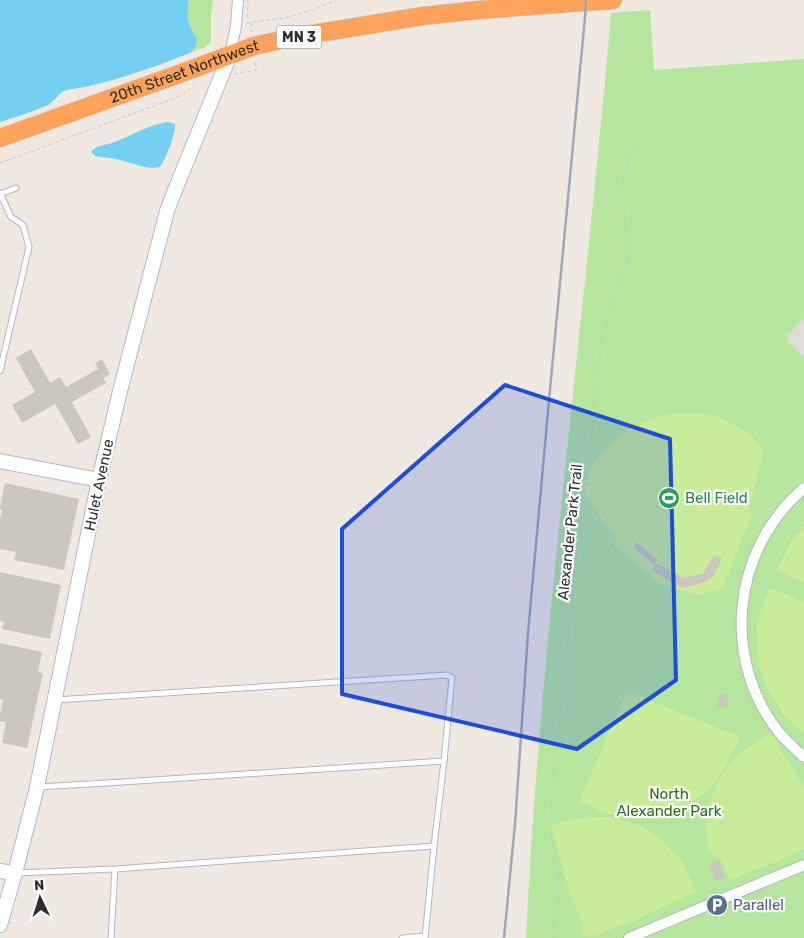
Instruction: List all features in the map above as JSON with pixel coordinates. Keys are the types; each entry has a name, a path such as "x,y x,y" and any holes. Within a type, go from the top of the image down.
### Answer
{"highway":[{"name":"20th Street Northwest","path":"0,138 254,46 294,37 423,16 613,0"}],"street":[{"path":"230,55 236,26 238,0"},
{"name":"Hulet Avenue","path":"1,921 37,786 99,480 167,211 230,55"},
{"path":"0,461 99,480"},
{"path":"804,488 778,515 756,552 749,570 744,595 742,630 747,667 760,702 782,736 804,757"},
{"path":"629,938 804,865"},
{"path":"0,871 15,873"},
{"path":"0,889 3,902 1,921"}],"lane":[{"path":"0,372 2,354 29,247 23,225 11,216 0,193 16,188"},
{"path":"55,700 447,675 452,678 425,937 402,938"},
{"path":"37,786 444,761"},
{"path":"15,873 115,869 434,846"},
{"path":"111,938 115,869"}],"path":[{"path":"248,0 246,23 284,18 314,10 337,0"},
{"path":"222,77 256,70 251,23"},
{"path":"0,163 183,95 198,81"},
{"name":"Alexander Park Trail","path":"553,938 558,876 551,836 551,808 577,550 603,333 612,299 627,262 629,251 622,184 629,158 634,148 647,141"}],"highlighted area":[{"path":"505,385 670,439 676,680 577,749 342,694 342,529"}],"green space":[{"path":"188,0 213,0 211,40 205,47 190,53 196,45 196,41 188,20"},
{"name":"North Alexander Park","path":"650,10 654,70 804,59 804,938 526,938 542,706 611,13"},
{"name":"Bell Field","path":"676,413 715,416 727,421 750,434 763,451 749,511 753,512 722,589 698,595 659,583 614,545 617,541 582,490 588,474 597,460 617,438 644,422"},
{"path":"804,526 804,582 777,570 790,544"},
{"path":"770,588 804,602 804,733 781,711 772,698 760,668 756,637 758,621"},
{"path":"632,693 740,737 716,782 691,803 667,814 641,818 628,817 605,813 579,801 625,696"},
{"path":"770,732 804,787 804,849 730,880 720,858 709,853 706,826 711,798 724,772 736,758"},
{"path":"591,817 623,820 651,832 681,860 696,892 633,921 591,937 581,933 583,925 571,897 551,825"}],"shaded area":[{"path":"804,318 804,358 788,342 787,336"}],"water":[{"path":"0,0 188,0 188,20 197,41 190,53 117,79 66,90 48,105 0,122"},
{"path":"168,122 175,124 175,128 170,146 160,167 145,167 116,159 95,156 91,152 97,147"}],"building":[{"path":"31,349 50,383 60,377 66,387 98,369 95,363 102,359 110,374 103,378 106,383 72,402 91,437 78,444 55,404 22,423 12,405 35,392 16,358"},
{"path":"5,483 79,499 64,570 14,560 16,552 0,549 0,519 2,510 0,507"},
{"path":"637,542 658,560 654,565 633,547"},
{"path":"714,555 722,559 713,577 705,582 683,588 652,570 657,564 684,578 704,573"},
{"path":"0,572 61,585 50,639 2,629 4,622 0,621"},
{"path":"0,643 42,652 38,672 43,673 27,748 2,743 6,722 0,721 3,700 0,699"},
{"path":"720,694 728,695 726,708 717,707"},
{"path":"719,861 725,877 716,881 709,865"}],"railway":[{"path":"504,938 515,824 528,633 586,0"}],"place":[{"name":"Bell Field","path":"669,498"},
{"name":"Parallel","path":"717,905"}]}
